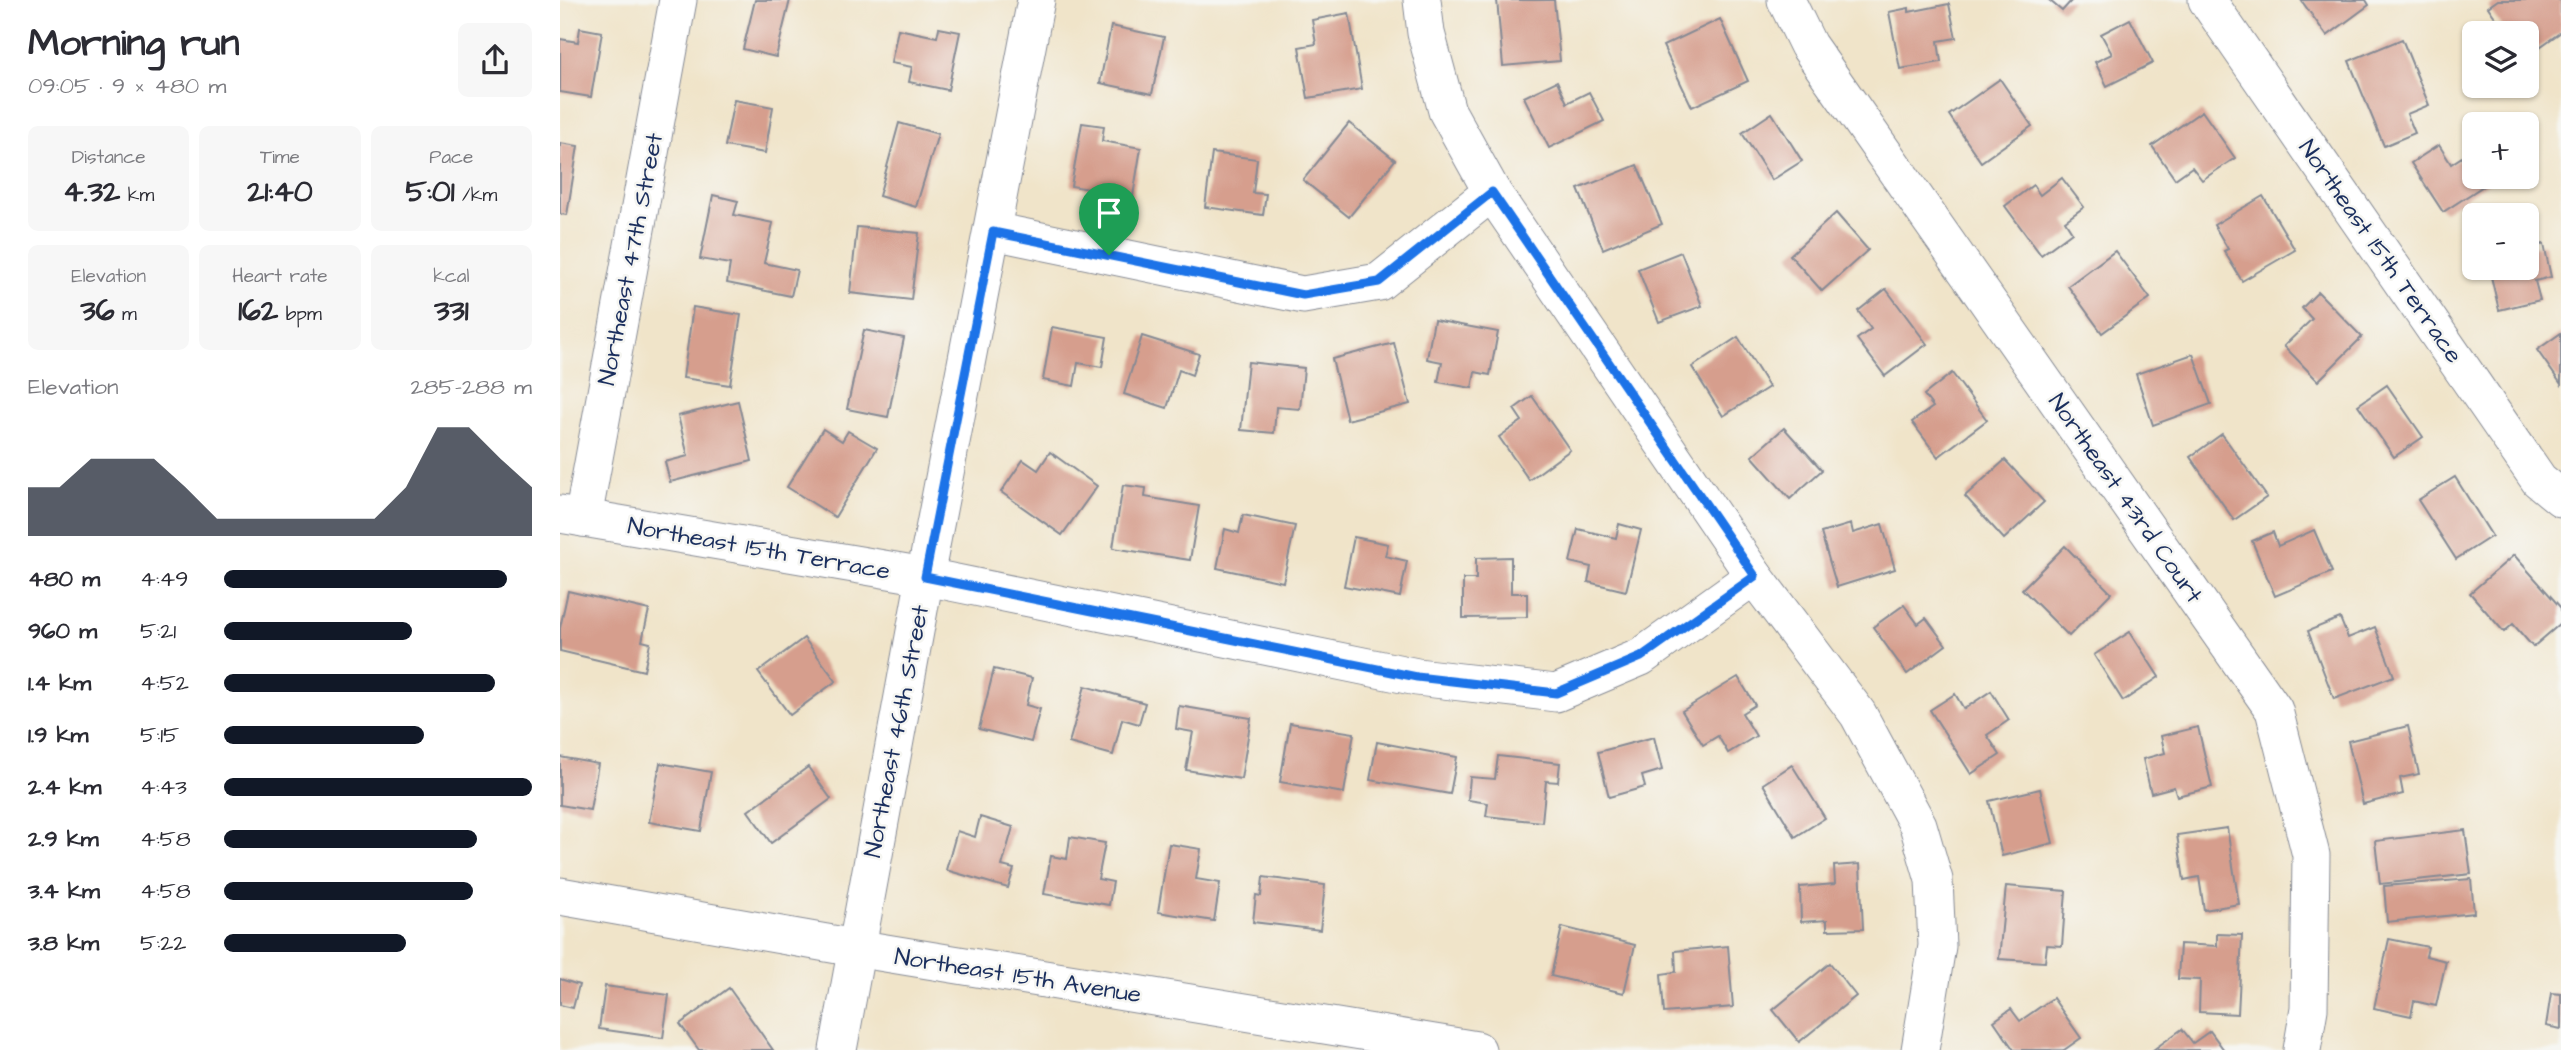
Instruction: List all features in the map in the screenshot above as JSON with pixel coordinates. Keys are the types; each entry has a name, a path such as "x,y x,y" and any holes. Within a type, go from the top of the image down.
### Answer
{"street":[{"name":"Northeast 47th Street","path":"571,516 678,0"},
{"name":"Northeast 46th Street","path":"838,1050 855,948 1036,0"},
{"path":"1422,0 1426,33 1447,111 1492,192 1755,576 1858,714 1918,825 1934,880 1937,946 1920,1050"},
{"name":"Northeast 43rd Court","path":"1786,0 1808,45 2274,710 2311,855 2309,1009 2302,1050"},
{"name":"Northeast 15th Terrace","path":"2207,0 2539,480 2561,498"},
{"path":"993,232 1303,295 1379,282 1492,192"},
{"name":"Northeast 15th Terrace","path":"571,516 925,577 1417,677 1556,693 1641,657 1755,576"},
{"name":"Northeast 15th Avenue","path":"560,896 855,948 1478,1050"}],"building":[{"path":"755,0 790,0 776,57 743,49"},
{"path":"1497,0 1554,0 1560,61 1503,66"},
{"path":"2049,0 2072,0 2062,11"},
{"path":"2301,0 2366,0 2369,5 2327,36"},
{"path":"2498,0 2561,0 2561,32 2539,48 2539,21 2498,21 2488,7"},
{"path":"1949,4 1956,38 1938,41 1941,62 1900,69 1889,12 1909,8 1909,12"},
{"path":"1349,13 1362,89 1308,98 1299,47 1316,44 1312,20"},
{"path":"1720,19 1748,81 1692,107 1663,46"},
{"path":"2130,19 2153,63 2107,86 2095,62 2112,54 2101,34"},
{"path":"1111,26 1164,37 1152,94 1100,83"},
{"path":"580,28 602,32 591,97 560,92 560,39 578,42"},
{"path":"939,28 960,32 948,90 909,82 912,67 891,63 898,29 937,37"},
{"path":"2402,39 2429,105 2407,114 2415,133 2384,146 2349,61"},
{"path":"2000,79 2032,126 1981,162 1949,115"},
{"path":"1557,81 1567,103 1589,92 1604,121 1549,148 1524,97"},
{"path":"734,100 773,107 765,153 725,146"},
{"path":"2202,111 2235,158 2202,180 2192,167 2175,179 2152,146"},
{"path":"1772,113 1802,161 1772,180 1742,133"},
{"path":"899,123 938,134 916,207 879,196"},
{"path":"1082,123 1104,126 1102,141 1141,148 1133,196 1071,186"},
{"path":"1349,123 1395,160 1349,217 1303,180"},
{"path":"560,143 578,146 567,215 560,214"},
{"path":"2439,145 2451,164 2462,157 2462,189 2478,189 2443,212 2411,163"},
{"path":"1212,153 1257,159 1253,193 1266,194 1263,215 1205,207"},
{"path":"1637,165 1662,224 1603,249 1578,189"},
{"path":"2062,178 2084,207 2065,221 2072,232 2041,255 2005,206 2033,185 2040,195"},
{"path":"713,195 738,201 734,215 773,223 764,263 797,270 791,296 727,283 730,264 700,259"},
{"path":"2263,196 2295,250 2242,281 2224,251 2228,249 2214,225"},
{"path":"1836,213 1868,250 1822,291 1790,255"},
{"path":"857,227 919,233 911,300 850,293"},
{"path":"2544,244 2551,277 2539,280 2539,245"},
{"path":"2115,251 2150,298 2102,333 2068,286"},
{"path":"1681,252 1702,306 1659,322 1638,269"},
{"path":"2492,280 2539,280 2535,281 2540,300 2499,310"},
{"path":"1886,289 1927,344 1885,376 1857,339 1871,329 1858,311"},
{"path":"2318,292 2362,337 2318,381 2284,346 2312,319 2302,308"},
{"path":"693,307 741,315 730,385 683,378"},
{"path":"1434,320 1498,332 1490,375 1475,372 1472,388 1438,382 1442,362 1427,359"},
{"path":"1052,327 1107,337 1102,367 1078,363 1074,386 1043,380"},
{"path":"864,330 904,338 888,417 847,409"},
{"path":"2561,333 2561,384 2537,350"},
{"path":"1142,336 1199,354 1192,375 1179,370 1167,408 1124,394"},
{"path":"1738,337 1769,387 1723,416 1692,367"},
{"path":"1394,343 1410,404 1347,420 1332,359"},
{"path":"2193,354 2211,404 2153,425 2136,374"},
{"path":"1248,362 1304,368 1300,409 1276,407 1274,433 1241,430"},
{"path":"1952,373 1987,420 1938,457 1912,422 1933,407 1924,395"},
{"path":"2387,385 2423,437 2394,457 2358,405"},
{"path":"1532,396 1570,450 1529,480 1499,437 1522,421 1514,409"},
{"path":"738,401 752,461 670,482 665,462 688,456 678,416"},
{"path":"1784,428 1822,470 1790,499 1752,456"},
{"path":"823,429 842,441 848,431 877,448 835,517 787,487"},
{"path":"2222,434 2267,497 2234,520 2190,457"},
{"path":"1050,452 1097,486 1062,535 1001,492 1023,460 1038,470"},
{"path":"2005,460 2044,502 2004,539 1965,496"},
{"path":"2455,477 2492,536 2456,559 2418,500"},
{"path":"1123,485 1146,488 1145,497 1199,506 1190,560 1113,548"},
{"path":"1243,515 1295,526 1283,582 1217,568 1225,529 1239,533"},
{"path":"1619,524 1641,530 1626,591 1588,582 1591,567 1570,562 1578,529 1616,538"},
{"path":"1851,524 1853,533 1882,524 1895,569 1837,587 1821,533"},
{"path":"2314,530 2332,572 2275,596 2252,541 2273,532 2278,546"},
{"path":"1354,537 1388,544 1385,556 1407,561 1400,597 1344,586"},
{"path":"2065,546 2111,593 2069,636 2022,589"},
{"path":"2514,555 2561,608 2561,623 2533,647 2513,624 2504,632 2470,593"},
{"path":"1511,557 1511,593 1527,593 1527,617 1463,618 1463,579 1476,579 1476,558"},
{"path":"568,591 649,610 642,641 650,643 644,671 560,651 560,628"},
{"path":"1904,605 1918,624 1926,618 1946,645 1907,674 1873,627"},
{"path":"2340,618 2348,638 2375,627 2394,676 2334,699 2308,631"},
{"path":"2130,632 2159,677 2123,701 2094,655"},
{"path":"804,638 836,681 790,715 758,672"},
{"path":"994,669 1032,678 1026,705 1040,709 1031,742 979,729"},
{"path":"1738,677 1755,705 1742,713 1756,736 1728,753 1718,736 1703,745 1682,711"},
{"path":"1085,686 1145,703 1139,724 1122,719 1113,755 1069,743"},
{"path":"1991,691 2009,720 1987,735 2000,755 1971,774 1930,710 1955,694 1964,709"},
{"path":"1179,706 1251,718 1241,779 1186,770 1193,732 1176,729"},
{"path":"1290,723 1354,733 1344,793 1280,782"},
{"path":"2408,726 2419,774 2400,778 2403,794 2363,804 2348,741"},
{"path":"2198,727 2212,787 2177,796 2174,787 2151,793 2143,759 2165,753 2161,736"},
{"path":"1654,737 1662,770 1642,776 1645,787 1609,797 1598,752"},
{"path":"1377,742 1457,757 1450,794 1370,780"},
{"path":"1498,756 1560,763 1558,782 1546,781 1542,822 1486,816 1488,803 1468,800 1470,777 1495,779"},
{"path":"560,757 598,764 590,810 560,805"},
{"path":"660,763 711,772 701,831 649,822"},
{"path":"1792,765 1825,818 1795,837 1763,784"},
{"path":"808,767 831,799 771,843 748,811"},
{"path":"2040,789 2053,843 2002,856 1989,801"},
{"path":"980,817 1013,827 1002,866 1014,869 1008,888 946,870 957,831 975,837"},
{"path":"2227,828 2239,904 2204,910 2199,877 2184,880 2177,835"},
{"path":"2465,830 2471,874 2380,884 2375,841"},
{"path":"1070,837 1105,843 1098,879 1113,882 1109,905 1044,894 1051,856 1067,859"},
{"path":"1169,844 1201,849 1196,879 1220,883 1214,921 1158,912"},
{"path":"1860,864 1863,929 1827,930 1827,920 1801,922 1800,887 1835,884 1834,866"},
{"path":"1263,877 1325,885 1320,930 1253,922 1256,895 1261,896"},
{"path":"2471,879 2474,913 2387,922 2384,886"},
{"path":"2006,886 2066,891 2062,946 2047,945 2045,962 1999,959"},
{"path":"1562,927 1635,945 1624,993 1551,976"},
{"path":"2217,934 2242,935 2238,1014 2199,1012 2200,980 2178,979 2180,944 2217,946"},
{"path":"2389,939 2428,947 2426,956 2446,961 2436,1006 2414,1001 2411,1016 2374,1008"},
{"path":"1728,946 1733,1007 1664,1013 1661,974 1676,972 1675,951"},
{"path":"1830,963 1856,996 1799,1042 1773,1010"},
{"path":"560,979 579,985 573,1008 560,1005"},
{"path":"605,986 669,995 663,1038 599,1029"},
{"path":"729,988 773,1050 699,1050 680,1024"},
{"path":"2551,993 2561,994 2561,1029 2546,1026"},
{"path":"2053,998 2081,1038 2064,1050 2014,1050 1994,1021 2011,1009 2020,1021"},
{"path":"2182,1029 2193,1043 2210,1031 2224,1050 2153,1050"}],"route":[{"path":"1492,192 1755,576 1641,657 1556,693 1417,677 925,577 993,232 1109,255 1303,295 1379,282 1492,192"}]}
